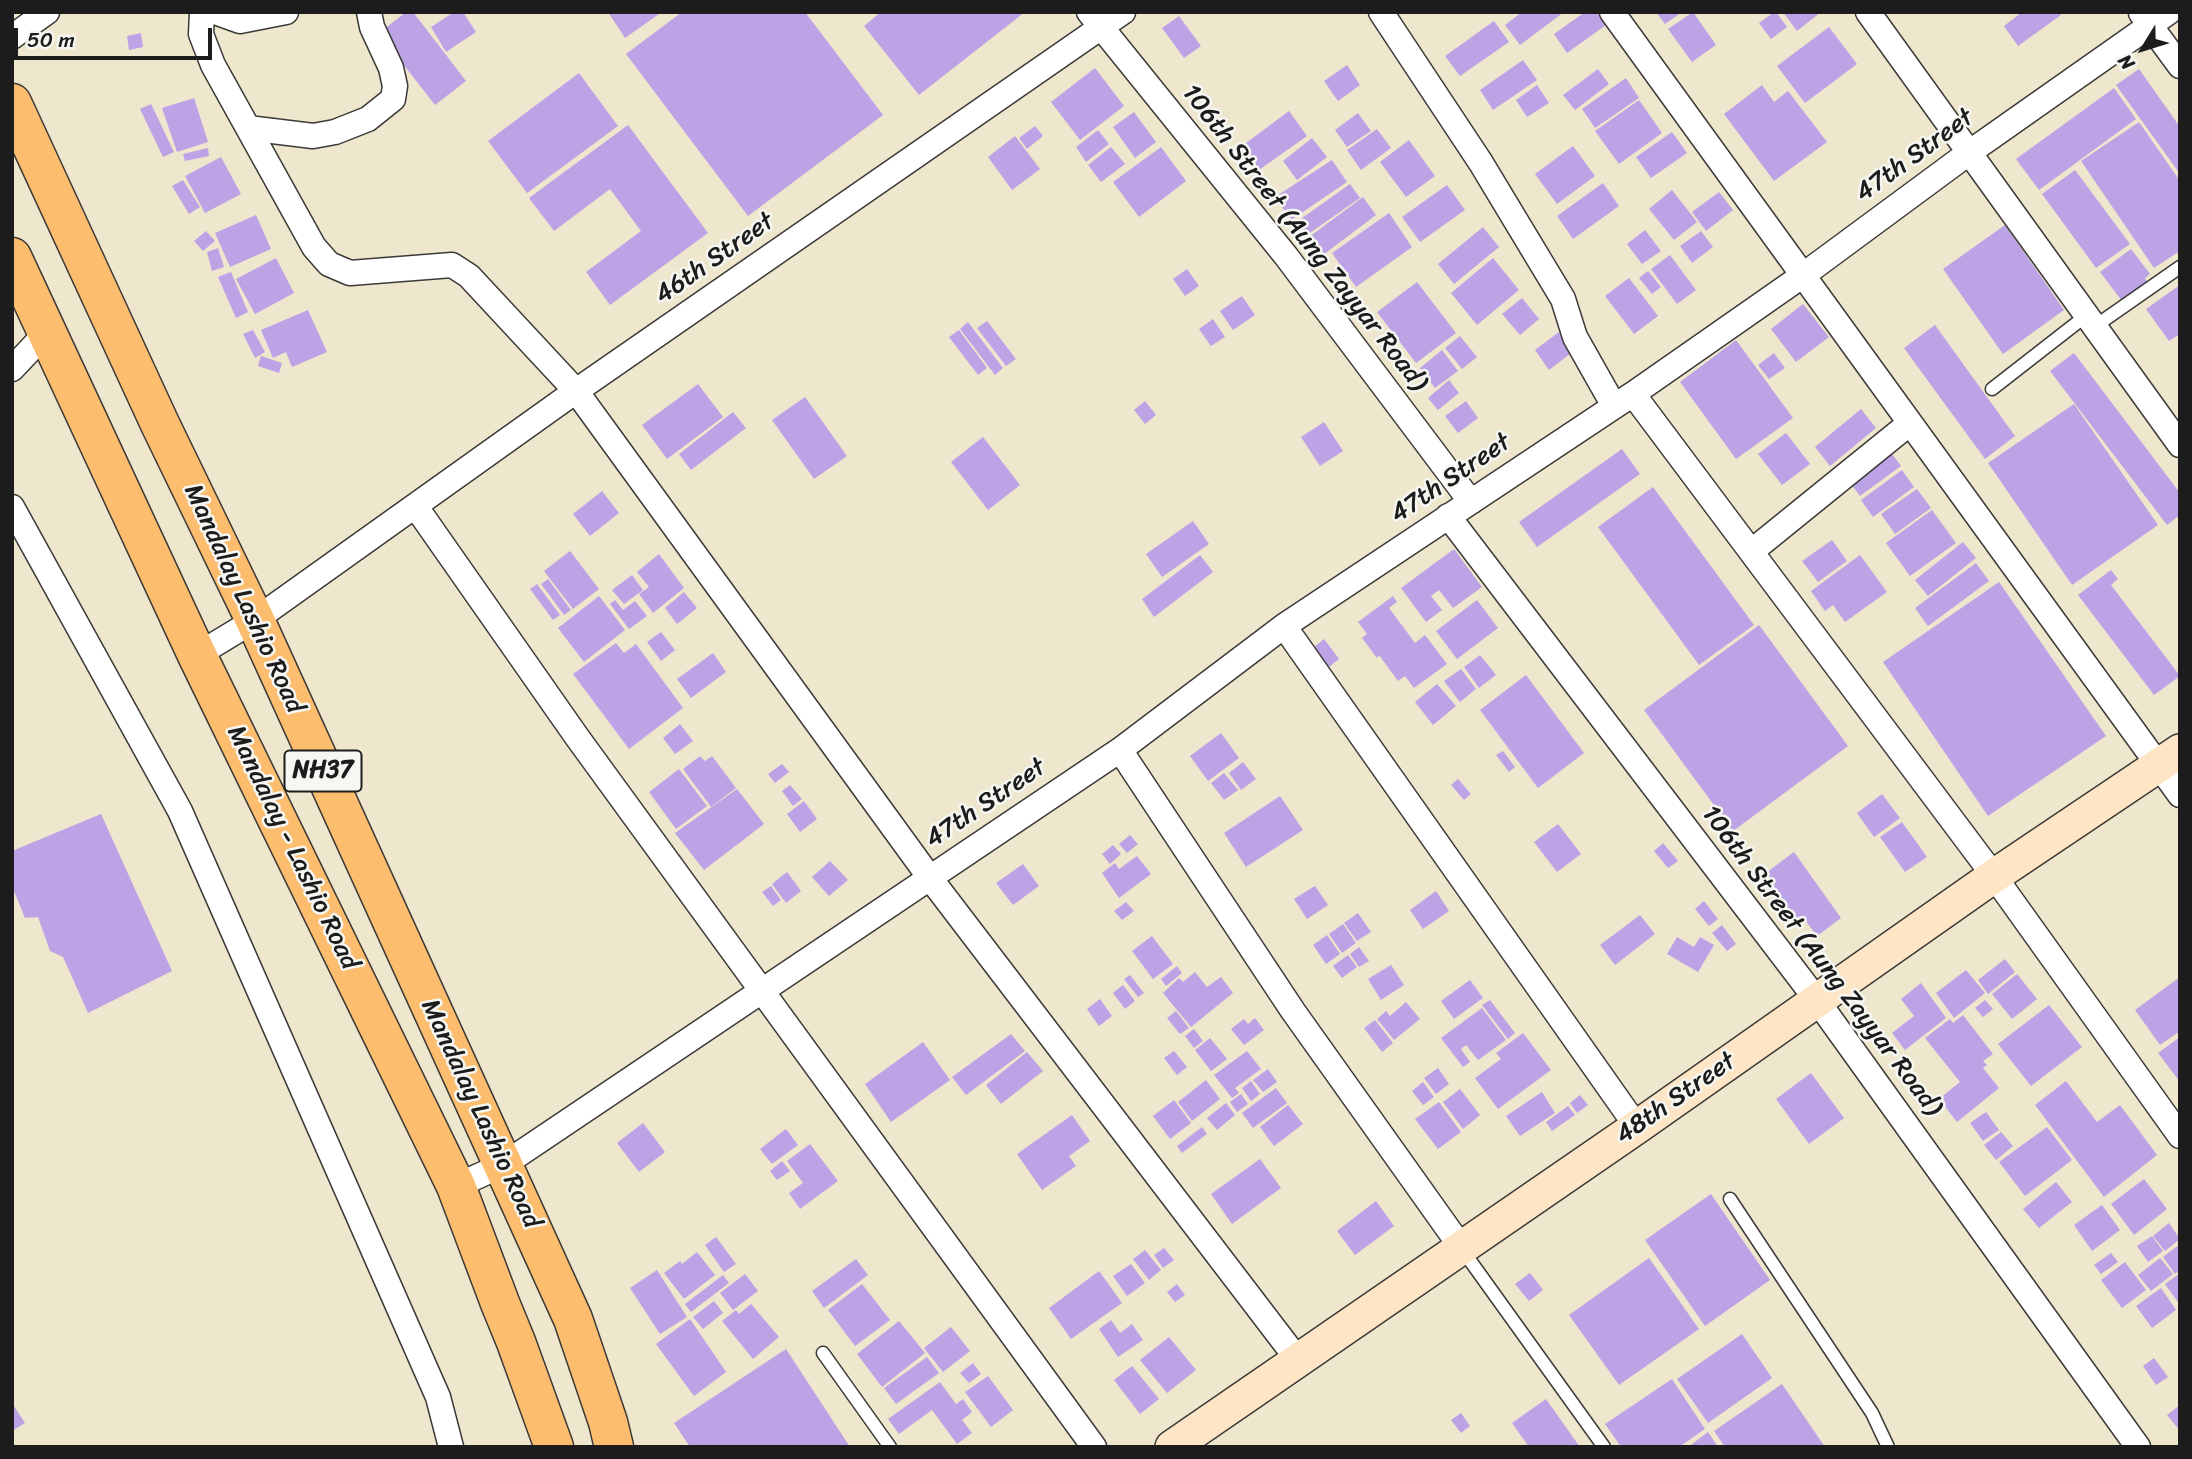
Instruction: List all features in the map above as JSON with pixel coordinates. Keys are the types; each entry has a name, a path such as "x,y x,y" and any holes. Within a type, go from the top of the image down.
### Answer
{"highway":[{"name":"Mandalay Lashio Road","path":"12,103 254,620 556,1280 573,1319 614,1447"},
{"name":"Mandalay - Lashio Road","path":"12,257 197,656 456,1185 554,1447"},
{"path":"277,817 330,787"},
{"path":"500,1303 556,1280"}],"main road":[{"name":"48th Street","path":"1172,1447 1637,1127 1994,876 2169,759"}],"street":[{"path":"12,37 47,12"},
{"path":"202,12 201,34 205,48 314,247 329,264 350,273 452,265 469,276 576,391 930,878 1298,1360"},
{"path":"215,12 240,21 286,12"},
{"path":"248,128 313,136 335,132 368,120 393,99 395,86 391,68 372,27 369,12"},
{"name":"46th Street","path":"197,656 416,508 1095,20 1124,12"},
{"path":"1381,12 1481,163 1563,299 1575,337 1624,400 1752,551 1994,876 2180,1136"},
{"path":"1612,12 1910,423 2169,759 2180,795"},
{"path":"1868,12 2180,445"},
{"path":"2153,17 2180,66"},
{"name":"47th Street","path":"456,1185 503,1165 1120,750 1284,626 1624,400 1802,276 2153,17"},
{"name":"106th Street (Aung Zayyar Road)","path":"1095,20 1286,256 1471,502"},
{"path":"12,369 46,333"},
{"path":"1752,551 1910,423"},
{"path":"12,507 180,811 438,1397 451,1447"},
{"path":"416,508 512,646 1094,1447"},
{"name":"106th Street (Aung Zayyar Road)","path":"1448,516 1816,999 2138,1447"},
{"path":"1284,626 1637,1127"},
{"path":"1120,750 1286,999 1461,1247"}],"lane":[{"path":"1992,389 2091,321 2180,267"},
{"path":"1730,1199 1872,1413 1888,1447"},
{"path":"1461,1247 1604,1447"},
{"path":"822,1353 890,1447"}],"building":[{"path":"406,12 413,12 466,81 435,105 379,33"},
{"path":"454,12 463,12 476,32 446,52 431,27"},
{"path":"608,12 662,12 625,38"},
{"path":"682,12 805,12 883,115 748,216 626,54"},
{"path":"881,12 1025,12 919,95 864,26"},
{"path":"1522,12 1564,12 1520,45 1505,25"},
{"path":"1585,12 1597,12 1606,25 1567,53 1554,34"},
{"path":"1656,12 1682,12 1665,24"},
{"path":"1693,12 1716,45 1692,62 1668,29"},
{"path":"1774,12 1787,27 1771,39 1759,23"},
{"path":"1783,12 1821,12 1797,31"},
{"path":"2022,12 2059,12 2061,15 2018,46 2004,26"},
{"path":"1179,16 1201,46 1184,58 1162,28"},
{"path":"1494,21 1509,42 1460,76 1445,56"},
{"path":"1829,27 1857,64 1805,103 1777,66"},
{"path":"141,33 143,47 129,50 127,36"},
{"path":"1523,60 1537,80 1493,110 1480,90"},
{"path":"1347,65 1360,85 1338,101 1324,81"},
{"path":"1095,68 1124,106 1080,140 1051,102"},
{"path":"1598,69 1609,84 1575,110 1563,95"},
{"path":"2139,69 2180,127 2180,174 2116,85"},
{"path":"579,73 618,126 527,193 488,141"},
{"path":"1626,78 1639,98 1595,128 1582,109"},
{"path":"1537,85 1549,103 1527,117 1516,100"},
{"path":"1762,85 1774,102 1788,91 1827,142 1774,181 1724,114"},
{"path":"2114,88 2136,119 2039,190 2016,159"},
{"path":"194,98 208,142 177,152 162,108"},
{"path":"1639,100 1662,133 1619,164 1595,131"},
{"path":"151,104 174,152 163,157 140,109"},
{"path":"1289,111 1307,136 1259,170 1242,146"},
{"path":"1134,112 1156,142 1135,158 1113,127"},
{"path":"1358,113 1371,131 1347,147 1335,130"},
{"path":"2139,122 2180,181 2180,251 2154,268 2081,161"},
{"path":"628,125 708,233 610,305 586,272 641,231 610,189 554,231 529,198"},
{"path":"1035,126 1043,136 1027,149 1019,138"},
{"path":"1377,129 1391,148 1361,170 1347,150"},
{"path":"1098,130 1109,144 1086,162 1076,147"},
{"path":"1672,132 1687,153 1651,178 1636,157"},
{"path":"1015,136 1040,169 1012,190 988,157"},
{"path":"1312,138 1327,157 1297,180 1283,161"},
{"path":"1409,140 1435,176 1406,197 1380,162"},
{"path":"1573,146 1595,176 1557,204 1535,174"},
{"path":"1111,147 1125,164 1101,182 1088,165"},
{"path":"1161,147 1186,181 1139,217 1113,182"},
{"path":"208,148 209,156 185,161 183,154"},
{"path":"221,157 241,194 205,213 185,176"},
{"path":"1332,160 1347,182 1291,220 1275,197"},
{"path":"2075,170 2130,244 2096,268 2042,194"},
{"path":"183,180 200,207 189,214 172,186"},
{"path":"1603,183 1619,206 1573,239 1557,216"},
{"path":"1350,184 1360,198 1304,237 1295,223"},
{"path":"1447,185 1465,210 1420,242 1402,217"},
{"path":"1672,190 1697,222 1674,240 1649,209"},
{"path":"1719,192 1733,210 1706,231 1692,212"},
{"path":"1363,197 1376,215 1319,258 1305,240"},
{"path":"1389,213 1412,247 1356,287 1332,253"},
{"path":"256,215 271,249 230,267 215,233"},
{"path":"2005,225 2064,310 2003,354 1943,269"},
{"path":"1483,227 1499,247 1454,284 1438,264"},
{"path":"1645,230 1661,251 1642,264 1627,244"},
{"path":"206,231 215,241 203,251 194,241"},
{"path":"1701,231 1713,247 1692,263 1680,246"},
{"path":"218,248 224,267 212,271 207,252"},
{"path":"2131,249 2150,274 2145,278 2147,282 2122,301 2100,272"},
{"path":"1670,255 1696,290 1677,304 1651,269"},
{"path":"276,258 294,293 255,314 236,279"},
{"path":"1493,258 1519,290 1477,325 1451,293"},
{"path":"1187,269 1199,286 1185,296 1173,279"},
{"path":"1648,271 1661,287 1652,294 1639,278"},
{"path":"231,272 248,312 236,318 218,277"},
{"path":"1629,278 1658,316 1634,334 1605,296"},
{"path":"1417,282 1456,333 1416,363 1377,312"},
{"path":"2180,285 2180,334 2169,341 2146,309"},
{"path":"1242,296 1255,315 1233,330 1220,311"},
{"path":"1522,298 1539,319 1520,335 1502,314"},
{"path":"1803,304 1829,337 1796,362 1771,329"},
{"path":"308,310 327,352 292,367 286,352 273,358 261,330"},
{"path":"1213,319 1225,337 1211,346 1199,329"},
{"path":"987,321 1016,359 1006,366 977,328"},
{"path":"968,322 1003,368 995,375 960,329"},
{"path":"1935,325 2015,436 1985,459 1904,348"},
{"path":"253,330 265,352 255,358 243,334"},
{"path":"959,330 987,368 978,375 949,337"},
{"path":"1559,332 1574,351 1549,370 1535,350"},
{"path":"1460,336 1477,357 1462,369 1445,348"},
{"path":"1736,340 1793,418 1736,459 1680,382"},
{"path":"1442,350 1458,371 1435,388 1420,368"},
{"path":"1774,353 1785,368 1769,379 1758,365"},
{"path":"2074,353 2180,493 2180,515 2167,525 2050,371"},
{"path":"261,356 282,363 279,373 258,366"},
{"path":"1449,380 1459,393 1438,410 1428,398"},
{"path":"698,384 723,417 667,459 642,425"},
{"path":"805,397 847,456 814,479 772,420"},
{"path":"1145,401 1156,415 1145,424 1134,410"},
{"path":"1466,401 1478,418 1458,433 1445,416"},
{"path":"2074,404 2158,525 2072,585 1988,463"},
{"path":"1861,409 1876,428 1830,466 1815,447"},
{"path":"733,412 746,428 691,470 679,454"},
{"path":"1324,422 1343,451 1320,466 1301,437"},
{"path":"1786,433 1810,464 1782,485 1758,454"},
{"path":"983,437 1020,485 988,510 951,462"},
{"path":"1887,447 1901,466 1860,496 1845,476"},
{"path":"1622,449 1640,474 1537,547 1519,522"},
{"path":"1902,470 1914,487 1873,517 1861,500"},
{"path":"1653,487 1754,625 1699,665 1598,527"},
{"path":"1917,489 1931,508 1895,534 1881,514"},
{"path":"602,491 619,513 590,536 573,514"},
{"path":"1932,510 1956,543 1910,576 1886,543"},
{"path":"1193,521 1209,544 1162,577 1146,554"},
{"path":"1832,540 1847,561 1818,582 1802,561"},
{"path":"1963,542 1976,558 1928,596 1915,580"},
{"path":"1454,549 1482,587 1453,608 1439,590 1431,596 1442,610 1426,622 1401,588"},
{"path":"570,551 599,589 573,609 544,571"},
{"path":"659,554 684,588 653,613 639,594 649,587 637,572"},
{"path":"1200,555 1213,572 1154,617 1142,599"},
{"path":"1860,555 1887,592 1845,622 1833,605 1825,611 1811,591"},
{"path":"1976,563 1989,581 1928,626 1915,608"},
{"path":"2111,570 2118,579 2111,585 2180,676 2154,695 2078,595"},
{"path":"632,575 643,590 624,604 612,590"},
{"path":"548,579 571,610 564,615 541,584"},
{"path":"1999,582 2106,736 1988,816 1883,662"},
{"path":"537,584 560,615 553,620 530,589"},
{"path":"684,592 697,608 677,624 665,608"},
{"path":"599,596 625,630 584,662 558,628"},
{"path":"1393,596 1397,602 1389,608 1415,643 1425,635 1447,664 1414,688 1405,676 1398,681 1379,655 1377,658 1362,638 1367,634 1358,622"},
{"path":"615,600 623,610 635,601 647,616 629,629 610,604"},
{"path":"1477,600 1498,628 1457,659 1436,631"},
{"path":"1759,625 1848,746 1733,831 1644,710"},
{"path":"661,632 675,650 661,661 647,642"},
{"path":"1324,639 1339,659 1329,667 1314,647"},
{"path":"616,643 624,653 636,644 683,708 629,749 573,674"},
{"path":"713,653 726,672 691,698 677,679"},
{"path":"1480,655 1496,675 1479,688 1464,667"},
{"path":"1461,669 1476,689 1460,702 1444,681"},
{"path":"1526,675 1584,753 1538,788 1480,710"},
{"path":"1437,684 1456,706 1433,725 1415,702"},
{"path":"680,724 693,741 675,754 663,738"},
{"path":"1221,733 1239,758 1208,781 1190,756"},
{"path":"1503,751 1515,767 1509,772 1496,755"},
{"path":"700,756 705,761 712,756 736,788 711,807 683,769"},
{"path":"1243,762 1256,779 1241,790 1229,773"},
{"path":"782,764 789,772 775,783 768,774"},
{"path":"679,769 707,806 676,829 649,792"},
{"path":"1224,773 1238,790 1224,800 1211,783"},
{"path":"1458,779 1471,794 1464,800 1451,785"},
{"path":"790,785 802,799 793,806 782,791"},
{"path":"737,789 764,824 704,870 675,833"},
{"path":"1882,794 1900,818 1874,837 1857,813"},
{"path":"1280,796 1303,830 1246,867 1224,833"},
{"path":"804,801 817,819 800,832 787,814"},
{"path":"101,814 172,971 88,1013 63,957 50,951 38,917 25,918 12,886 12,851"},
{"path":"1902,822 1927,857 1905,872 1880,837"},
{"path":"1558,824 1581,854 1557,872 1534,842"},
{"path":"1130,835 1138,844 1127,853 1119,844"},
{"path":"1663,843 1678,861 1668,868 1654,851"},
{"path":"1113,845 1121,854 1110,864 1102,854"},
{"path":"1794,852 1841,918 1817,936 1802,916 1796,920 1763,875"},
{"path":"1137,856 1151,874 1119,898 1102,873 1115,863 1119,869"},
{"path":"830,861 848,880 829,896 812,877"},
{"path":"1023,864 1039,886 1013,905 996,883"},
{"path":"787,872 801,891 786,903 772,884"},
{"path":"771,886 781,900 773,906 762,892"},
{"path":"1315,886 1328,905 1307,919 1294,899"},
{"path":"1436,891 1449,911 1423,929 1410,910"},
{"path":"1704,901 1718,919 1709,926 1695,909"},
{"path":"1126,902 1134,911 1122,920 1114,911"},
{"path":"1358,913 1371,932 1357,941 1344,923"},
{"path":"1640,915 1655,934 1615,965 1600,945"},
{"path":"1343,924 1356,943 1342,953 1329,934"},
{"path":"1722,925 1736,944 1727,951 1712,933"},
{"path":"1327,935 1340,954 1326,964 1313,945"},
{"path":"1152,936 1173,964 1153,979 1132,951"},
{"path":"1677,937 1694,947 1700,937 1714,945 1698,972 1667,954"},
{"path":"1359,947 1369,961 1359,967 1350,954"},
{"path":"1348,955 1357,967 1342,978 1333,966"},
{"path":"2005,959 2015,972 1988,994 1978,980"},
{"path":"1391,965 1404,985 1381,1000 1368,979"},
{"path":"1177,966 1182,973 1166,986 1161,979"},
{"path":"1966,970 1985,993 1954,1018 1936,993"},
{"path":"1195,972 1207,987 1221,977 1233,993 1191,1027 1163,993 1179,978 1183,982"},
{"path":"2017,974 2037,999 2012,1019 1992,994"},
{"path":"1130,975 1144,993 1138,997 1124,979"},
{"path":"2180,977 2180,1031 2160,1045 2135,1010"},
{"path":"1470,980 1483,998 1454,1019 1441,1001"},
{"path":"1921,983 1946,1018 1905,1050 1892,1033 1914,1016 1901,999"},
{"path":"1123,985 1135,1001 1125,1009 1113,993"},
{"path":"1100,999 1112,1016 1099,1026 1087,1009"},
{"path":"1490,1000 1515,1033 1508,1039 1482,1005"},
{"path":"1985,1000 1993,1009 1983,1017 1975,1008"},
{"path":"1406,1002 1420,1019 1394,1040 1377,1019 1386,1011 1390,1016"},
{"path":"2049,1005 2082,1047 2031,1086 1998,1044"},
{"path":"1482,1008 1506,1040 1478,1060 1466,1045 1461,1049 1470,1062 1463,1067 1441,1038"},
{"path":"1176,1011 1189,1028 1180,1034 1167,1018"},
{"path":"1963,1015 1993,1054 1983,1061 1987,1065 1983,1068 1999,1088 1957,1122 1939,1099 1960,1082 1925,1038 1950,1019 1953,1023"},
{"path":"1255,1018 1264,1030 1244,1045 1231,1029 1244,1019 1248,1024"},
{"path":"1375,1020 1393,1043 1382,1052 1364,1028"},
{"path":"1194,1029 1203,1041 1194,1048 1185,1036"},
{"path":"1523,1033 1551,1070 1498,1109 1475,1078 1501,1059 1496,1053"},
{"path":"1011,1034 1025,1051 966,1095 952,1077"},
{"path":"2180,1037 2180,1082 2158,1053"},
{"path":"1210,1038 1227,1059 1211,1071 1195,1050"},
{"path":"923,1042 950,1080 891,1122 865,1084"},
{"path":"1174,1051 1187,1067 1177,1075 1164,1058"},
{"path":"1247,1051 1261,1069 1235,1088 1239,1093 1232,1098 1214,1075"},
{"path":"1027,1052 1043,1071 1001,1104 986,1085"},
{"path":"1438,1068 1449,1084 1436,1094 1424,1078"},
{"path":"1268,1069 1277,1082 1263,1092 1253,1080"},
{"path":"1811,1073 1844,1118 1809,1144 1776,1099"},
{"path":"1206,1080 1220,1099 1192,1121 1178,1102"},
{"path":"1251,1081 1260,1094 1251,1101 1242,1088"},
{"path":"2066,1081 2097,1122 2120,1105 2157,1155 2104,1197 2035,1105"},
{"path":"1423,1082 1434,1097 1423,1105 1412,1091"},
{"path":"1276,1088 1287,1103 1253,1128 1242,1113"},
{"path":"1460,1089 1480,1115 1463,1129 1443,1102"},
{"path":"1542,1092 1555,1113 1520,1136 1506,1116"},
{"path":"1241,1094 1248,1104 1237,1112 1230,1102"},
{"path":"1580,1095 1588,1105 1577,1113 1570,1103"},
{"path":"1174,1100 1191,1123 1170,1139 1153,1116"},
{"path":"1439,1102 1461,1132 1438,1149 1415,1119"},
{"path":"1226,1103 1235,1115 1217,1130 1207,1118"},
{"path":"1288,1105 1303,1124 1274,1146 1260,1127"},
{"path":"1568,1106 1575,1115 1552,1131 1546,1122"},
{"path":"1986,1112 1999,1130 1983,1141 1970,1123"},
{"path":"1072,1115 1090,1141 1069,1156 1076,1166 1042,1190 1017,1154"},
{"path":"643,1123 665,1152 639,1172 617,1143"},
{"path":"1202,1127 1207,1134 1182,1153 1177,1146"},
{"path":"2047,1127 2072,1160 2025,1196 1999,1162"},
{"path":"786,1129 798,1145 772,1164 760,1149"},
{"path":"2001,1132 2013,1146 1996,1160 1984,1145"},
{"path":"810,1144 838,1181 800,1209 789,1193 803,1183 787,1161"},
{"path":"1260,1159 1281,1188 1232,1224 1211,1194"},
{"path":"782,1161 790,1171 777,1180 770,1171"},
{"path":"2144,1179 2167,1209 2134,1235 2111,1204"},
{"path":"2056,1182 2072,1202 2039,1228 2023,1209"},
{"path":"1711,1194 1770,1280 1705,1326 1645,1240"},
{"path":"1376,1201 1394,1226 1355,1255 1337,1231"},
{"path":"2102,1205 2120,1230 2092,1251 2074,1225"},
{"path":"2169,1223 2180,1239 2165,1251 2153,1236"},
{"path":"2152,1236 2163,1251 2148,1262 2137,1246"},
{"path":"716,1237 736,1264 724,1272 705,1245"},
{"path":"2180,1244 2180,1270 2175,1274 2163,1257"},
{"path":"1164,1248 1174,1260 1163,1268 1154,1255"},
{"path":"1145,1250 1161,1270 1149,1280 1133,1259"},
{"path":"697,1252 715,1275 684,1299 664,1273"},
{"path":"2111,1253 2118,1262 2101,1274 2094,1265"},
{"path":"1649,1258 1699,1329 1619,1385 1569,1315"},
{"path":"2160,1258 2173,1274 2151,1291 2138,1275"},
{"path":"856,1259 868,1275 824,1308 812,1291"},
{"path":"2125,1262 2146,1290 2122,1308 2101,1280"},
{"path":"1131,1264 1145,1283 1127,1296 1113,1276"},
{"path":"657,1270 687,1317 660,1334 630,1288"},
{"path":"1099,1271 1122,1303 1071,1339 1049,1308"},
{"path":"1530,1273 1543,1290 1529,1301 1515,1284"},
{"path":"2180,1273 2180,1305 2165,1284"},
{"path":"745,1274 758,1291 733,1310 720,1293"},
{"path":"723,1275 729,1283 691,1312 685,1304"},
{"path":"862,1284 890,1320 855,1346 828,1310"},
{"path":"1177,1284 1185,1295 1175,1302 1167,1292"},
{"path":"2161,1288 2176,1310 2152,1328 2136,1306"},
{"path":"714,1301 723,1313 703,1329 693,1317"},
{"path":"751,1304 779,1337 753,1359 722,1321 736,1310 739,1314"},
{"path":"690,1319 726,1372 694,1396 656,1344"},
{"path":"1111,1320 1120,1333 1132,1324 1143,1340 1118,1357 1099,1329"},
{"path":"899,1321 925,1353 882,1387 857,1354"},
{"path":"951,1327 970,1351 943,1372 924,1348"},
{"path":"1742,1334 1772,1378 1708,1423 1677,1379"},
{"path":"1169,1337 1196,1370 1167,1393 1140,1360"},
{"path":"786,1349 850,1447 690,1447 674,1423"},
{"path":"927,1357 939,1373 896,1404 884,1388"},
{"path":"2154,1358 2168,1377 2156,1385 2143,1366"},
{"path":"973,1363 981,1374 969,1383 960,1373"},
{"path":"1132,1366 1159,1399 1140,1414 1114,1380"},
{"path":"988,1376 1013,1410 991,1427 965,1392"},
{"path":"1672,1379 1705,1429 1679,1447 1621,1447 1605,1424"},
{"path":"940,1382 956,1404 963,1399 972,1412 962,1420 972,1433 957,1444 932,1410 899,1434 888,1419"},
{"path":"1782,1384 1825,1447 1725,1447 1714,1431"},
{"path":"1546,1399 1580,1447 1529,1447 1512,1423"},
{"path":"12,1403 25,1423 12,1431"},
{"path":"2180,1405 2180,1431 2167,1415"},
{"path":"1461,1413 1470,1426 1461,1433 1451,1420"},
{"path":"1708,1432 1718,1447 1688,1447"}]}
